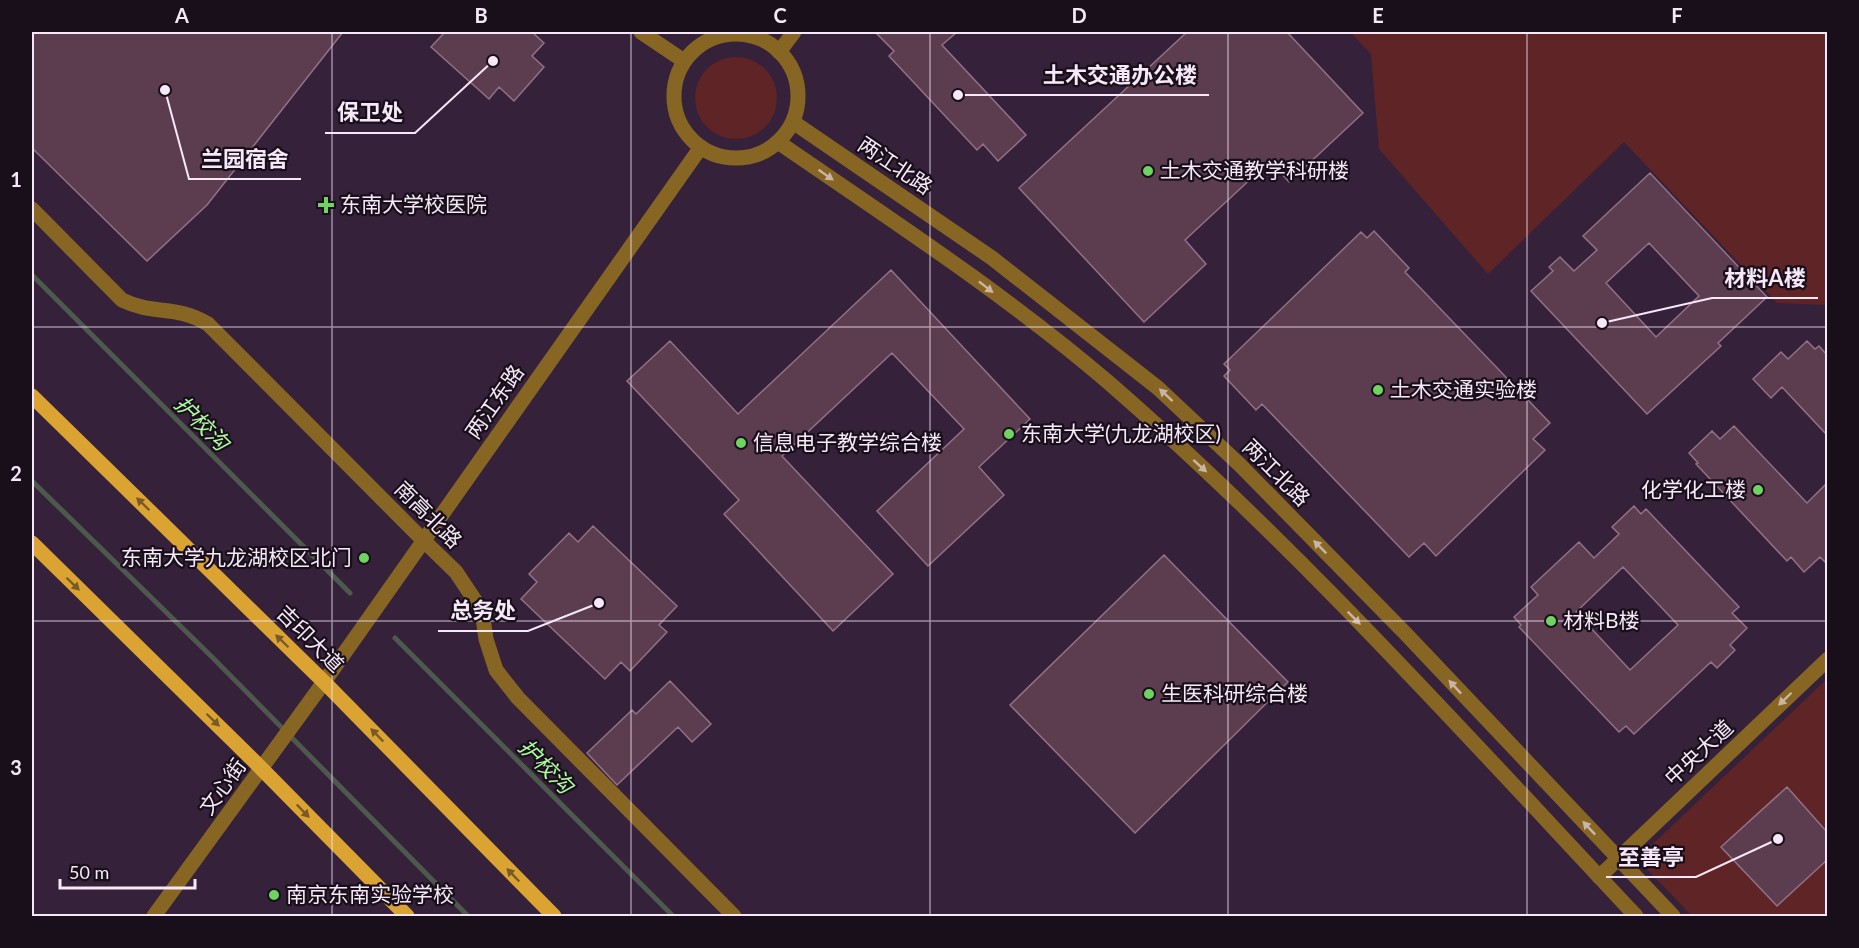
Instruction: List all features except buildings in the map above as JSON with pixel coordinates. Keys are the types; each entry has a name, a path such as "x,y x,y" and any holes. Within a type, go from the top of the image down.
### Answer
{"main road":[{"name":"吉印大道","path":"32,396 324,682 554,916"},
{"path":"32,543 262,769 406,916"}],"street":[{"path":"641,32 684,61"},
{"path":"779,52 794,32"},
{"path":"734,34 766,36 786,59 796,76 799,96 793,122 772,148 752,157 731,159 710,153 692,141 680,123 674,103 675,81 684,61 697,47 715,37 734,34"},
{"name":"两江北路","path":"793,122 992,258 1158,388 1240,465 1405,633 1673,916"},
{"path":"778,142 976,279 1106,381 1220,483 1364,627 1636,916"},
{"name":"两江东路","path":"324,682 701,147"},
{"name":"南高北路","path":"32,209 122,300 141,309 174,310 191,314 208,324 456,572 482,611 486,639 496,670 518,698 734,916"},
{"name":"中央大道","path":"1599,877 1827,659"},
{"name":"文心街","path":"154,916 324,682"}],"shaded area":[{"path":"1350,32 1827,32 1827,305 1777,303 1624,142 1488,274 1379,149 1371,54"},
{"path":"728,57 744,57 759,64 770,75 777,90 774,114 765,127 744,139 728,139 713,132 702,121 695,106 695,90 702,75 713,64"},
{"path":"1827,679 1827,916 1692,916 1637,859"}],"waterway":[{"name":"护校沟","path":"32,275 350,593"},
{"path":"32,481 211,656 468,916"},
{"name":"护校沟","path":"395,638 673,916"}],"place":[{"name":"保卫处","path":"493,61"},
{"name":"兰园宿舍","path":"165,90"},
{"name":"土木交通办公楼","path":"958,95"},
{"name":"土木交通教学科研楼","path":"1148,171"},
{"name":"东南大学校医院","path":"326,205"},
{"name":"材料A楼","path":"1602,323"},
{"name":"土木交通实验楼","path":"1378,390"},
{"name":"东南大学(九龙湖校区)","path":"1009,434"},
{"name":"信息电子教学综合楼","path":"741,443"},
{"name":"化学化工楼","path":"1758,490"},
{"name":"东南大学九龙湖校区北门","path":"364,558"},
{"name":"总务处","path":"599,603"},
{"name":"材料B楼","path":"1551,621"},
{"name":"生医科研综合楼","path":"1149,694"},
{"name":"至善亭","path":"1778,839"},
{"name":"南京东南实验学校","path":"274,895"}]}
